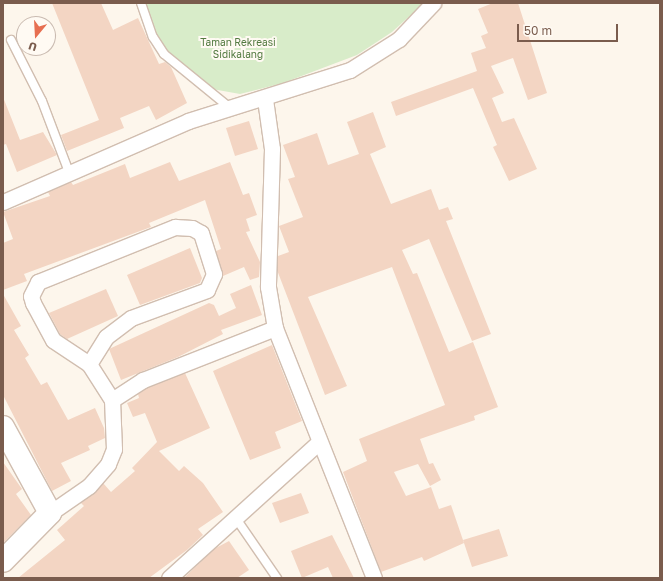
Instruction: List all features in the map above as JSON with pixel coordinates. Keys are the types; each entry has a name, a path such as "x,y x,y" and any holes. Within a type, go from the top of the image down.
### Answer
{"street":[{"path":"3,202 68,172 229,107 265,99 350,70 399,39 433,3"},
{"path":"265,99 272,149 268,287 275,328 318,443 374,578"},
{"path":"3,561 50,513 89,486 108,464 114,448 112,400 89,364 53,340 31,296 38,282 175,227 192,228 201,233 214,274 207,290 131,318 106,337 89,364"},
{"path":"112,400 143,380 275,328"},
{"path":"3,427 50,513"},
{"path":"169,578 235,516 318,443"}],"lane":[{"path":"141,3 153,37 164,54 229,107"},
{"path":"11,40 42,101 68,172"},
{"path":"235,516 277,578"}],"green space":[{"name":"Taman Rekreasi Sidikalang","path":"138,3 424,3 392,32 357,55 283,83 240,94 201,87 183,72 149,30"}],"building":[{"path":"52,3 101,3 113,30 138,18 159,64 165,62 171,67 187,103 156,120 149,106 120,118 124,128 67,151 61,135 99,120"},
{"path":"493,3 518,3 547,93 528,100 513,58 491,66 504,93 492,98 502,122 514,118 537,169 509,181 493,147 497,145 473,88 396,116 391,102 477,71 471,53 486,48 481,36 488,33 478,9"},
{"path":"3,97 20,140 43,132 57,155 17,172 6,144 3,145"},
{"path":"373,112 386,147 370,154 391,204 431,189 439,210 448,207 453,219 446,221 491,334 472,341 429,239 402,250 413,274 417,273 449,352 473,342 498,407 474,416 475,420 420,439 429,464 433,463 441,480 430,486 418,464 394,472 406,496 431,487 439,509 451,505 464,543 424,561 422,557 381,572 343,472 367,461 359,439 445,405 392,267 308,297 347,386 325,395 277,270 278,256 289,252 279,226 303,217 288,179 295,177 283,145 317,133 328,165 359,154 347,122"},
{"path":"249,121 258,149 235,156 226,128"},
{"path":"170,162 179,181 230,162 243,195 249,193 257,215 246,219 250,231 246,232 260,262 259,277 250,280 244,267 223,276 216,251 221,249 205,200 149,223 151,227 24,274 27,281 3,290 3,243 13,239 3,212 50,196 48,192 71,182 73,185 125,164 130,178"},
{"path":"190,248 202,278 200,283 140,305 127,275"},
{"path":"251,285 262,315 221,330 223,334 178,357 121,380 109,349 209,303 214,305 219,316 236,308 230,294"},
{"path":"106,289 118,316 67,339 60,334 49,313"},
{"path":"3,294 21,326 14,330 29,355 25,358 41,385 47,382 68,420 95,408 104,428 105,438 88,446 90,450 61,463 71,481 52,491 3,395"},
{"path":"272,345 302,421 275,432 281,448 250,460 213,371"},
{"path":"185,373 210,428 159,451 179,471 184,466 203,483 223,512 198,529 203,535 187,550 149,578 18,578 65,540 57,530 84,506 81,503 103,483 111,492 135,471 132,468 157,442 145,413 133,417 127,403 139,398 138,394 147,388"},
{"path":"3,462 22,489 16,494 31,515 3,543"},
{"path":"301,493 309,513 280,523 272,503"},
{"path":"499,529 508,556 472,567 463,540"},
{"path":"332,535 354,578 333,578 328,567 302,578 291,551"},
{"path":"229,541 249,570 237,578 184,578 214,549"}]}
